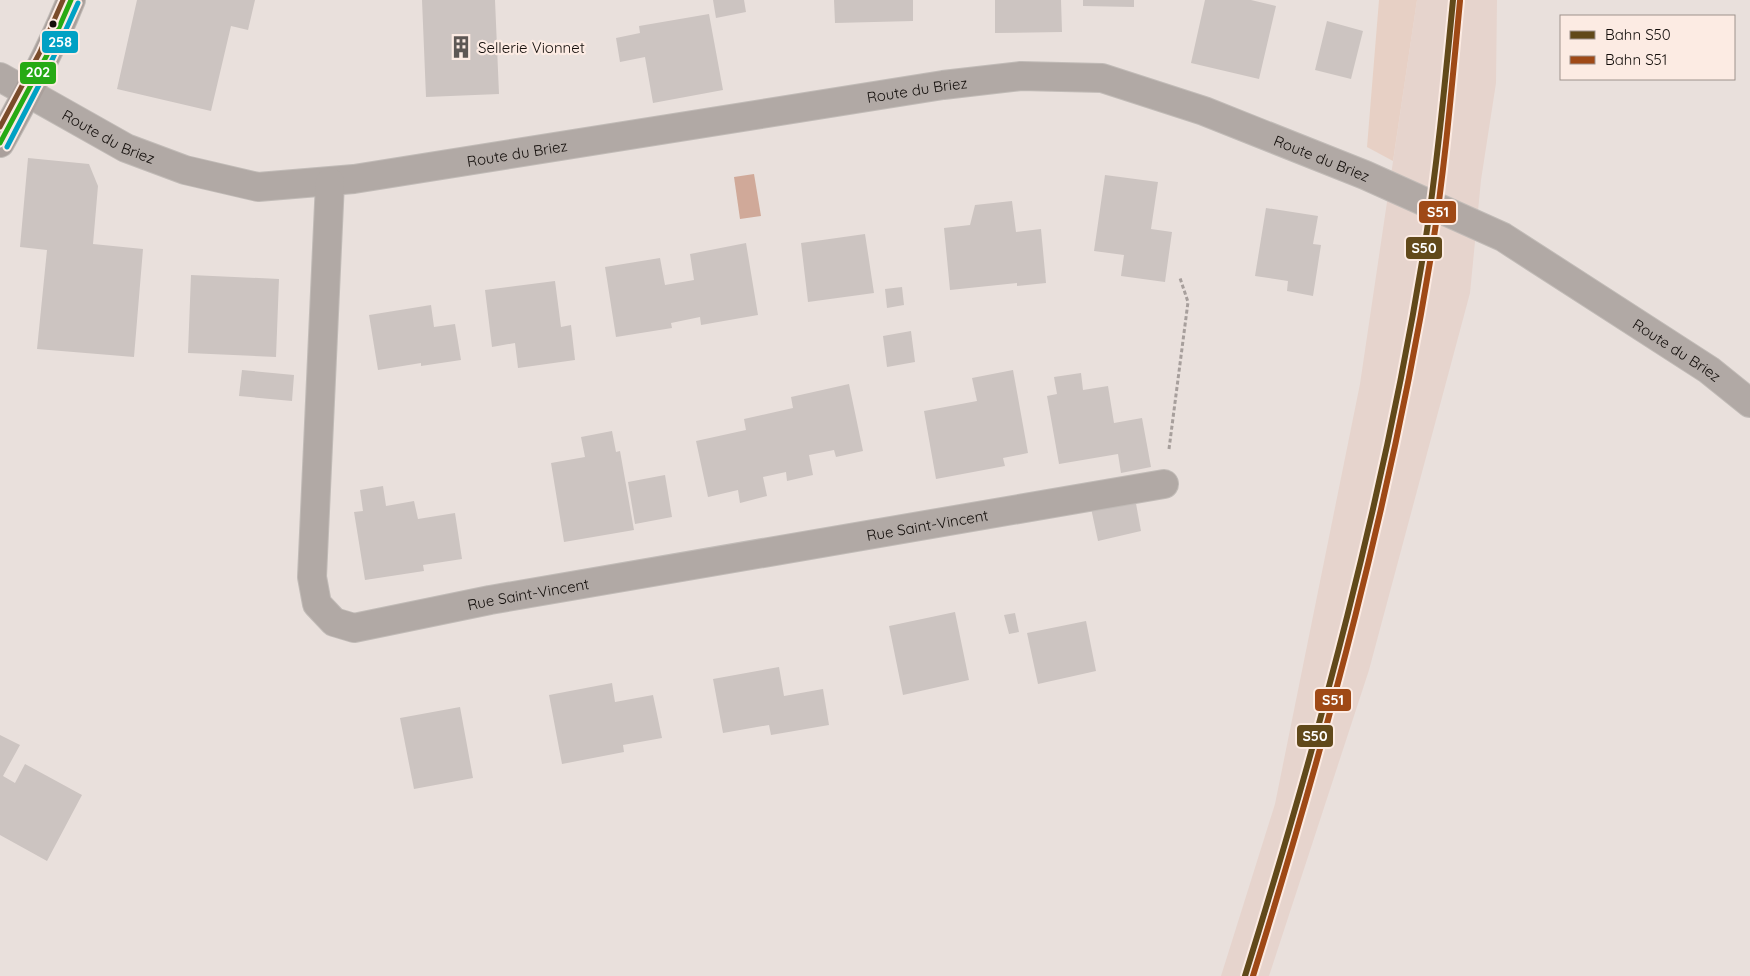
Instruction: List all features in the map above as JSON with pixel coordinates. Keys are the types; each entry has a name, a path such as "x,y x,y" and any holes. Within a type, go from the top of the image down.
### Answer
{"main road":[{"path":"0,143 29,92 71,0"}],"street":[{"name":"Route du Briez","path":"0,77 126,148 185,170 258,187 330,182 943,85 1021,76 1102,78 1204,111 1365,175 1503,237 1709,370 1750,403"},
{"name":"Rue Saint-Vincent","path":"330,182 312,577 317,604 334,622 354,628 490,600 1164,484"}],"path":[{"path":"1164,484 1188,302 1180,278"}],"shaded area":[{"path":"1379,0 1417,0 1393,161 1367,147"},
{"path":"1417,0 1497,0 1496,83 1481,180 1470,293 1369,670 1269,976 1221,976 1275,804 1360,384"},
{"path":"754,174 761,216 740,219 734,177"}],"building":[{"path":"137,0 255,0 248,30 231,26 211,111 117,89"},
{"name":"Sellerie Vionnet","path":"422,0 495,0 499,94 426,97"},
{"path":"713,0 744,0 746,12 716,18"},
{"path":"834,0 913,0 913,21 835,23"},
{"path":"995,0 1061,0 1062,32 995,33"},
{"path":"1083,0 1134,0 1134,7 1083,6"},
{"path":"1205,0 1251,0 1276,6 1259,79 1191,63"},
{"path":"709,14 723,90 653,103 645,57 620,62 616,38 640,33 639,26"},
{"path":"1327,21 1363,31 1351,79 1315,70"},
{"path":"28,158 89,164 98,186 93,244 143,249 134,357 37,349 47,250 20,247"},
{"path":"1105,175 1158,182 1151,229 1172,232 1165,282 1121,276 1124,255 1094,251"},
{"path":"1012,201 1016,232 1041,229 1046,283 1017,286 1017,283 950,290 944,228 970,225 975,205"},
{"path":"1266,208 1318,216 1313,244 1321,245 1313,296 1287,291 1288,281 1255,276"},
{"path":"865,234 874,293 808,302 801,243"},
{"path":"746,243 758,315 701,325 700,317 671,323 672,328 616,337 605,267 660,258 665,285 694,280 690,254"},
{"path":"191,275 279,279 276,357 188,353"},
{"path":"555,281 561,327 571,325 575,360 518,368 515,343 492,347 485,290"},
{"path":"902,287 904,305 887,308 885,289"},
{"path":"431,305 434,327 455,324 461,360 421,366 421,363 378,370 369,315"},
{"path":"911,331 915,362 887,367 883,336"},
{"path":"242,370 294,375 292,401 239,396"},
{"path":"1013,370 1028,453 1003,458 1005,466 936,479 924,411 977,401 972,378"},
{"path":"1081,373 1083,390 1108,386 1114,423 1142,418 1151,467 1121,473 1118,454 1059,464 1047,396 1057,394 1054,377"},
{"path":"849,384 863,451 836,457 834,450 809,455 813,475 787,481 786,472 763,477 767,496 740,503 738,490 708,497 696,441 746,430 744,419 793,408 791,397"},
{"path":"612,431 616,452 620,451 634,530 564,542 551,463 585,457 581,437"},
{"path":"665,475 672,517 635,524 628,482"},
{"path":"383,486 386,506 414,501 418,519 455,513 462,559 423,565 424,571 365,580 354,512 363,511 360,490"},
{"path":"1135,498 1141,531 1098,541 1091,508"},
{"path":"955,612 969,680 903,695 889,626"},
{"path":"1015,613 1019,632 1009,634 1004,615"},
{"path":"1086,621 1096,671 1038,684 1027,633"},
{"path":"779,667 784,696 823,689 829,725 771,735 769,725 723,733 713,679"},
{"path":"612,683 615,702 653,695 662,738 623,745 624,752 562,764 549,695"},
{"path":"460,707 473,778 414,789 400,718"},
{"path":"0,735 20,745 3,776 15,783 25,764 82,795 47,861 0,835"}],"rail line":[{"name":"S50","path":"1245,976 1324,707 1390,434 1429,219 1453,0"},
{"name":"S51","path":"1253,976 1332,707 1398,434 1437,219 1460,1"}],"transit line":[{"path":"0,127 40,52 63,0"},
{"name":"202","path":"0,143 47,55 71,0"},
{"name":"258","path":"7,147 53,58 78,3"}],"place":[{"name":"Sellerie Vionnet","path":"461,47"}]}
